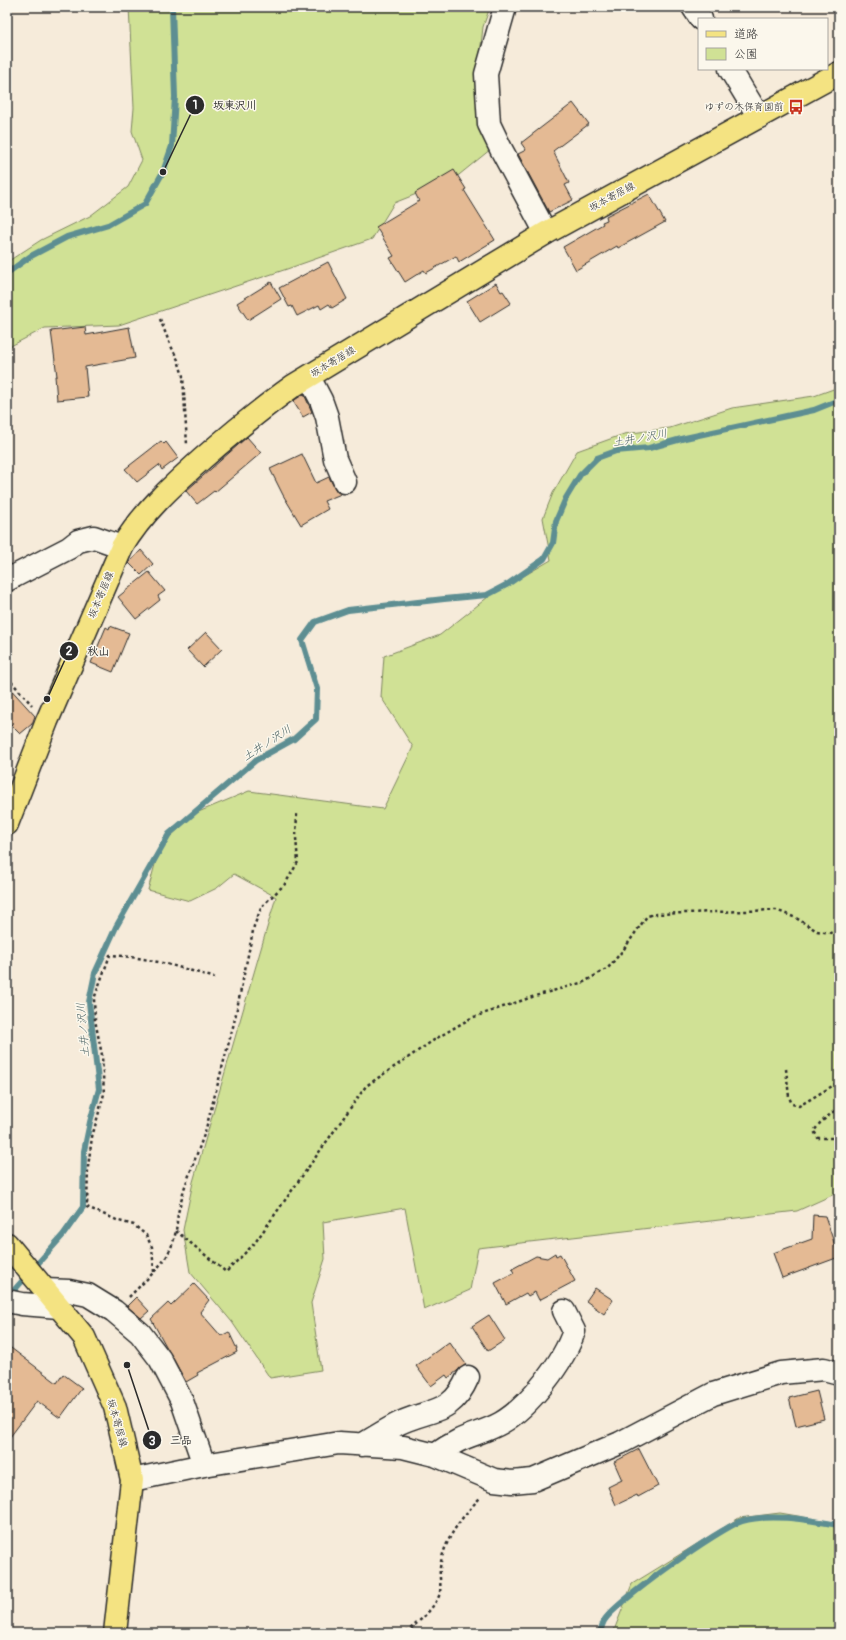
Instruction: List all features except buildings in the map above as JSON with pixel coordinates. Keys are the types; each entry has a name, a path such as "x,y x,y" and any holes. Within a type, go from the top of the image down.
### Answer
{"main road":[{"name":"坂本寄居線","path":"7,824 47,721 122,547 131,531 144,516 188,471 273,400 546,232 839,73"},
{"name":"坂本寄居線","path":"7,1244 84,1337 115,1408 132,1480 115,1633"}],"street":[{"path":"505,7 486,74 489,124 546,232"},
{"path":"693,7 699,18"},
{"path":"731,70 759,117"},
{"path":"309,377 321,400 327,417 335,459 345,482"},
{"path":"7,580 69,548 78,541 94,537 122,547"},
{"path":"45,1290 69,1291 88,1295 114,1311 140,1333 160,1359 182,1401 204,1464"},
{"path":"7,1301 60,1308"},
{"path":"435,1455 457,1441 500,1424 515,1414 550,1377 570,1345 574,1331 564,1311"},
{"path":"132,1480 204,1464 339,1443 403,1447 435,1455 494,1480 512,1482 533,1480 620,1443 713,1394 781,1373 824,1369 839,1373"},
{"path":"362,1445 403,1422 447,1406 462,1389 468,1377"}],"path":[{"path":"160,319 178,360 183,376 188,471"},
{"path":"7,677 47,721"},
{"path":"114,1311 154,1272 166,1258 176,1231 178,1213 184,1189 205,1132 234,1023 254,926 262,906 285,884 298,862 296,838 297,813"},
{"path":"176,1231 226,1272 254,1244 366,1086 437,1038 471,1018 535,996 584,982 608,968 624,949 646,916 663,914 776,910 796,918 817,931 839,934"},
{"path":"154,1272 152,1247 146,1235 134,1225 118,1221 87,1208 88,1167 92,1137 104,1094 102,1055 95,1020 94,999 110,955 128,956 161,962 215,978"},
{"path":"786,1069 789,1097 792,1104 799,1106 839,1082"},
{"path":"839,1107 820,1122 814,1131 818,1138 839,1138"},
{"path":"406,1633 430,1610 439,1595 440,1568 444,1551 455,1528 494,1480"}],"green space":[{"path":"129,7 490,7 483,27 478,73 491,149 454,179 394,203 372,239 119,325 45,328 7,348 7,262 41,240 90,216 128,187 142,160 132,131 134,108"},
{"path":"839,387 839,1192 797,1211 478,1248 470,1290 424,1310 405,1208 323,1222 325,1259 311,1303 321,1370 270,1378 232,1322 190,1272 183,1230 193,1182 276,897 234,874 217,888 190,901 148,890 160,846 196,813 249,791 383,809 413,747 381,697 384,656 440,635 488,597 551,560 543,518 553,493 577,451 624,434 670,428 732,408 814,396"},
{"path":"780,1513 839,1523 839,1633 613,1633 632,1584 739,1518"}],"waterway":[{"path":"7,273 31,256 67,237 108,225 145,204 163,172 172,146 175,97 172,7"},
{"name":"土井ノ沢川","path":"9,1296 63,1235 83,1207 84,1151 99,1089 89,1002 95,973 116,927 169,834 256,760 294,739 316,719 317,689 302,640 315,622 348,610 487,595 508,584 544,559 553,543 556,521 566,498 580,475 597,458 616,451 649,448 685,438 814,410 839,400"},
{"path":"600,1633 604,1621 627,1599 669,1566 730,1526 742,1521 778,1517 803,1519 839,1525"}],"place":[{"name":"ゆずの木保育園前","path":"796,107"},
{"name":"坂東沢川","path":"163,172"},
{"name":"秋山","path":"47,699"},
{"name":"三品","path":"127,1365"}]}
